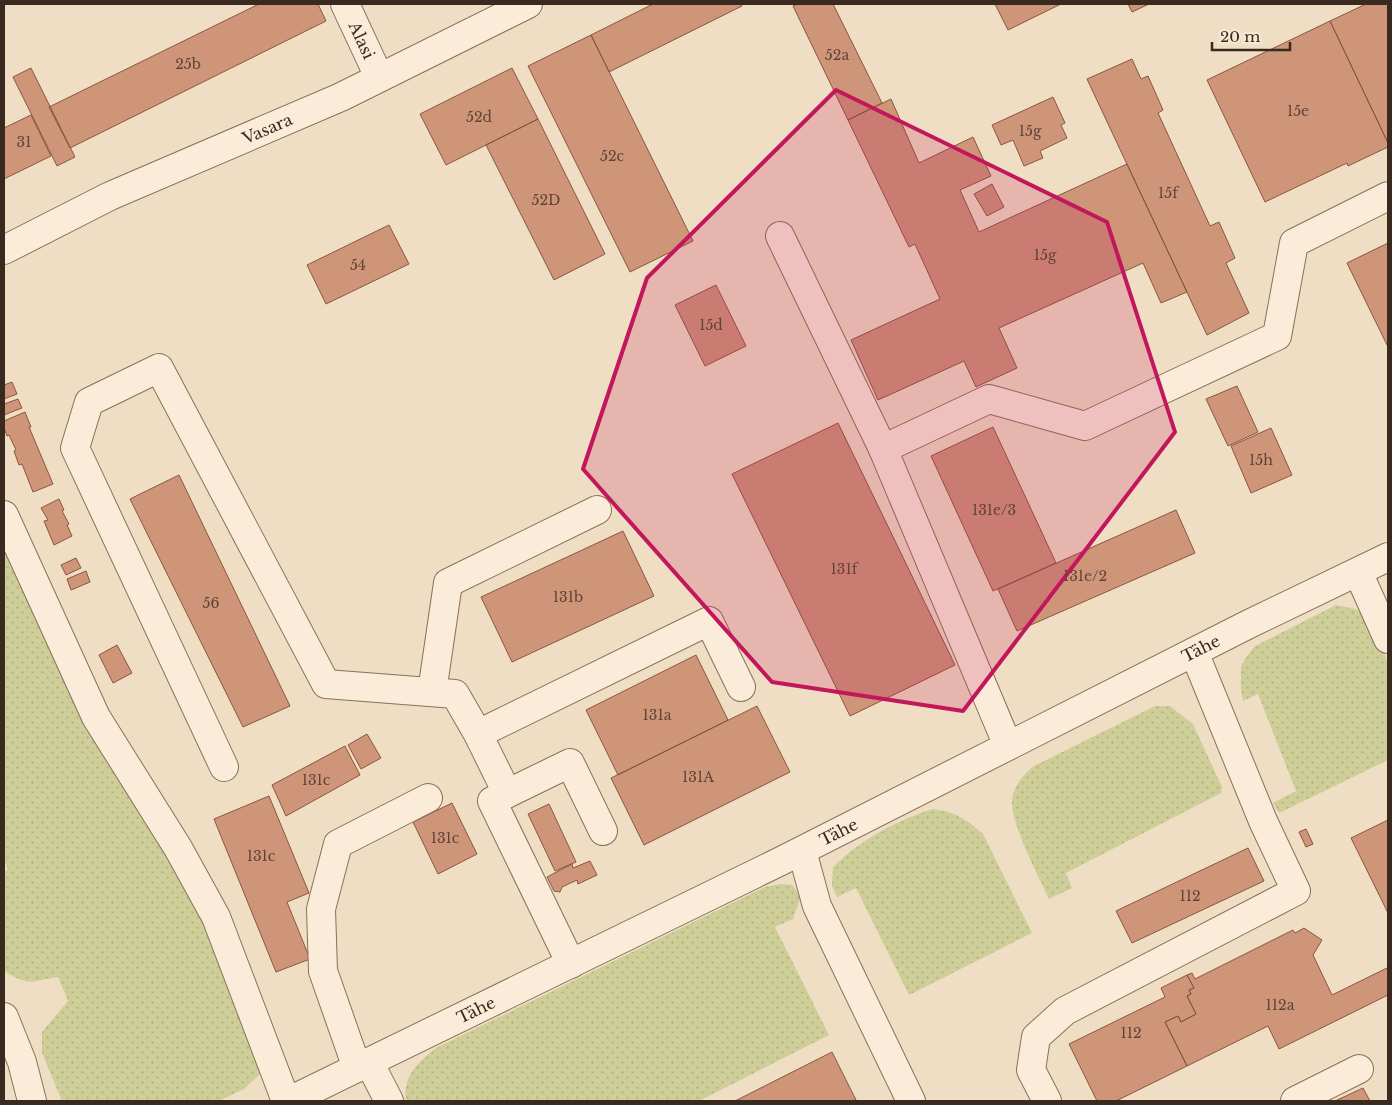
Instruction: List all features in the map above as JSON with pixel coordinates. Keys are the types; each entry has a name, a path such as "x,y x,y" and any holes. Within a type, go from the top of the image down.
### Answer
{"street":[{"name":"Alasi","path":"345,4 379,77"},
{"name":"Vasara","path":"4,250 110,196 341,97 528,4"},
{"path":"883,448 989,398 1085,426 1277,336 1294,243 1388,196"},
{"path":"780,236 883,448 1008,746"},
{"path":"224,767 75,448 88,402 159,368 326,684 455,694 478,734 507,794"},
{"path":"432,692 448,583 597,510"},
{"path":"4,515 96,717 178,848 216,917 287,1101"},
{"name":"Tähe","path":"287,1101 802,851 1194,652 1388,557"},
{"path":"1358,572 1388,639"},
{"path":"478,734 709,621 741,687"},
{"path":"1047,1101 1031,1070 1036,1037 1064,1010 1296,891 1263,821 1194,652"},
{"path":"571,964 492,801 570,763 603,831"},
{"path":"389,1101 363,1065 323,971 321,909 338,844 428,798"},
{"path":"802,851 817,906 910,1101"},
{"path":"4,1017 22,1062 32,1101"},
{"path":"22,1062 49,1101"},
{"path":"1295,1101 1359,1069"}],"highlighted area":[{"path":"836,90 1107,222 1175,432 963,711 772,682 583,469 647,278"}],"green space":[{"path":"4,533 184,868 252,1046 260,1074 244,1089 219,1101 62,1101 42,1053 42,1032 68,1001 58,977 25,981 4,971 4,872 8,869 4,861"},
{"path":"1336,605 1355,609 1364,614 1374,629 1388,663 1388,760 1279,813 1273,803 1296,791 1258,694 1243,701 1241,667 1255,646"},
{"path":"1155,706 1170,706 1193,724 1222,787 1221,793 1066,873 1072,888 1049,899 1014,817 1012,804 1013,794 1017,786 1024,775 1034,766"},
{"path":"932,809 948,812 960,817 983,834 1032,933 909,995 856,888 837,897 832,886 833,867 855,848 879,832"},
{"path":"781,884 792,885 801,896 793,919 775,927 829,1035 699,1101 406,1101 405,1092 413,1070 418,1063 438,1047 765,887"}],"building":[{"path":"259,4 318,4 326,21 70,148 49,107"},
{"path":"653,4 741,4 742,6 609,72 591,35"},
{"path":"798,4 833,4 882,103 848,120 793,6"},
{"path":"995,4 1061,4 1008,30"},
{"path":"1128,4 1149,4 1132,12"},
{"path":"1366,4 1388,4 1388,143 1330,21"},
{"path":"1330,21 1388,143 1388,147 1348,166 1347,163 1265,202 1207,80"},
{"path":"591,35 693,241 630,272 528,66"},
{"path":"1132,59 1141,79 1148,76 1163,110 1158,113 1210,226 1219,222 1235,258 1226,263 1249,313 1207,335 1087,79"},
{"path":"31,68 75,157 57,166 13,77"},
{"path":"512,68 538,119 446,165 420,114"},
{"path":"1053,97 1065,123 1061,125 1067,138 1040,151 1043,158 1024,166 1013,140 1001,145 992,125"},
{"path":"891,99 919,163 973,137 991,176 960,190 979,232 1127,164 1187,292 1161,303 1143,263 999,328 1017,368 976,387 964,361 878,400 851,340 940,299 915,244 909,247 848,120"},
{"path":"31,115 51,156 4,179 4,128"},
{"path":"538,119 605,254 554,280 486,145"},
{"path":"992,184 1004,207 987,216 974,194"},
{"path":"389,225 409,264 326,304 307,265"},
{"path":"1388,243 1388,347 1347,263"},
{"path":"716,285 746,346 705,366 675,305"},
{"path":"12,382 17,394 4,399 4,385"},
{"path":"1237,386 1258,432 1228,446 1206,399"},
{"path":"18,399 22,408 4,415 4,404"},
{"path":"25,412 31,427 29,427 53,484 33,492 22,464 19,465 14,451 16,450 4,428 4,421"},
{"path":"838,423 955,665 850,716 732,474"},
{"path":"993,427 1056,563 993,591 931,456"},
{"path":"1271,428 1292,475 1251,493 1231,446"},
{"path":"179,475 290,706 243,727 130,499"},
{"path":"59,499 72,536 54,545 44,521 48,520 41,508"},
{"path":"1176,510 1195,553 1017,631 998,589"},
{"path":"623,531 654,596 512,662 481,597"},
{"path":"76,558 81,568 66,575 61,565"},
{"path":"86,571 90,582 71,590 67,579"},
{"path":"117,645 132,673 113,683 99,655"},
{"path":"696,655 728,720 618,775 586,710"},
{"path":"757,706 790,772 644,845 611,778"},
{"path":"367,734 381,758 361,769 348,745"},
{"path":"345,746 360,775 286,816 272,785"},
{"path":"269,796 309,893 287,902 310,959 276,972 214,819"},
{"path":"452,803 477,854 438,874 413,822"},
{"path":"549,804 576,862 555,871 528,814"},
{"path":"1388,820 1388,913 1351,838"},
{"path":"1306,829 1313,844 1306,847 1299,832"},
{"path":"1248,848 1264,881 1132,943 1116,911"},
{"path":"590,861 597,875 578,884 577,880 562,887 560,892 554,891 547,877 572,864 573,868"},
{"path":"1304,928 1322,940 1313,955 1332,995 1387,968 1388,995 1279,1049 1268,1026 1187,1066 1165,1022 1178,1016 1181,1022 1196,1014 1187,996 1191,994 1189,990 1194,988 1187,975 1192,973 1195,979 1293,930 1295,933"},
{"path":"1187,975 1194,988 1189,990 1191,994 1187,996 1196,1014 1181,1022 1178,1016 1165,1022 1187,1066 1116,1101 1097,1101 1069,1044 1165,997 1161,988"},
{"path":"832,1052 856,1100 735,1101"},
{"path":"1363,1088 1370,1101 1335,1101"}]}
